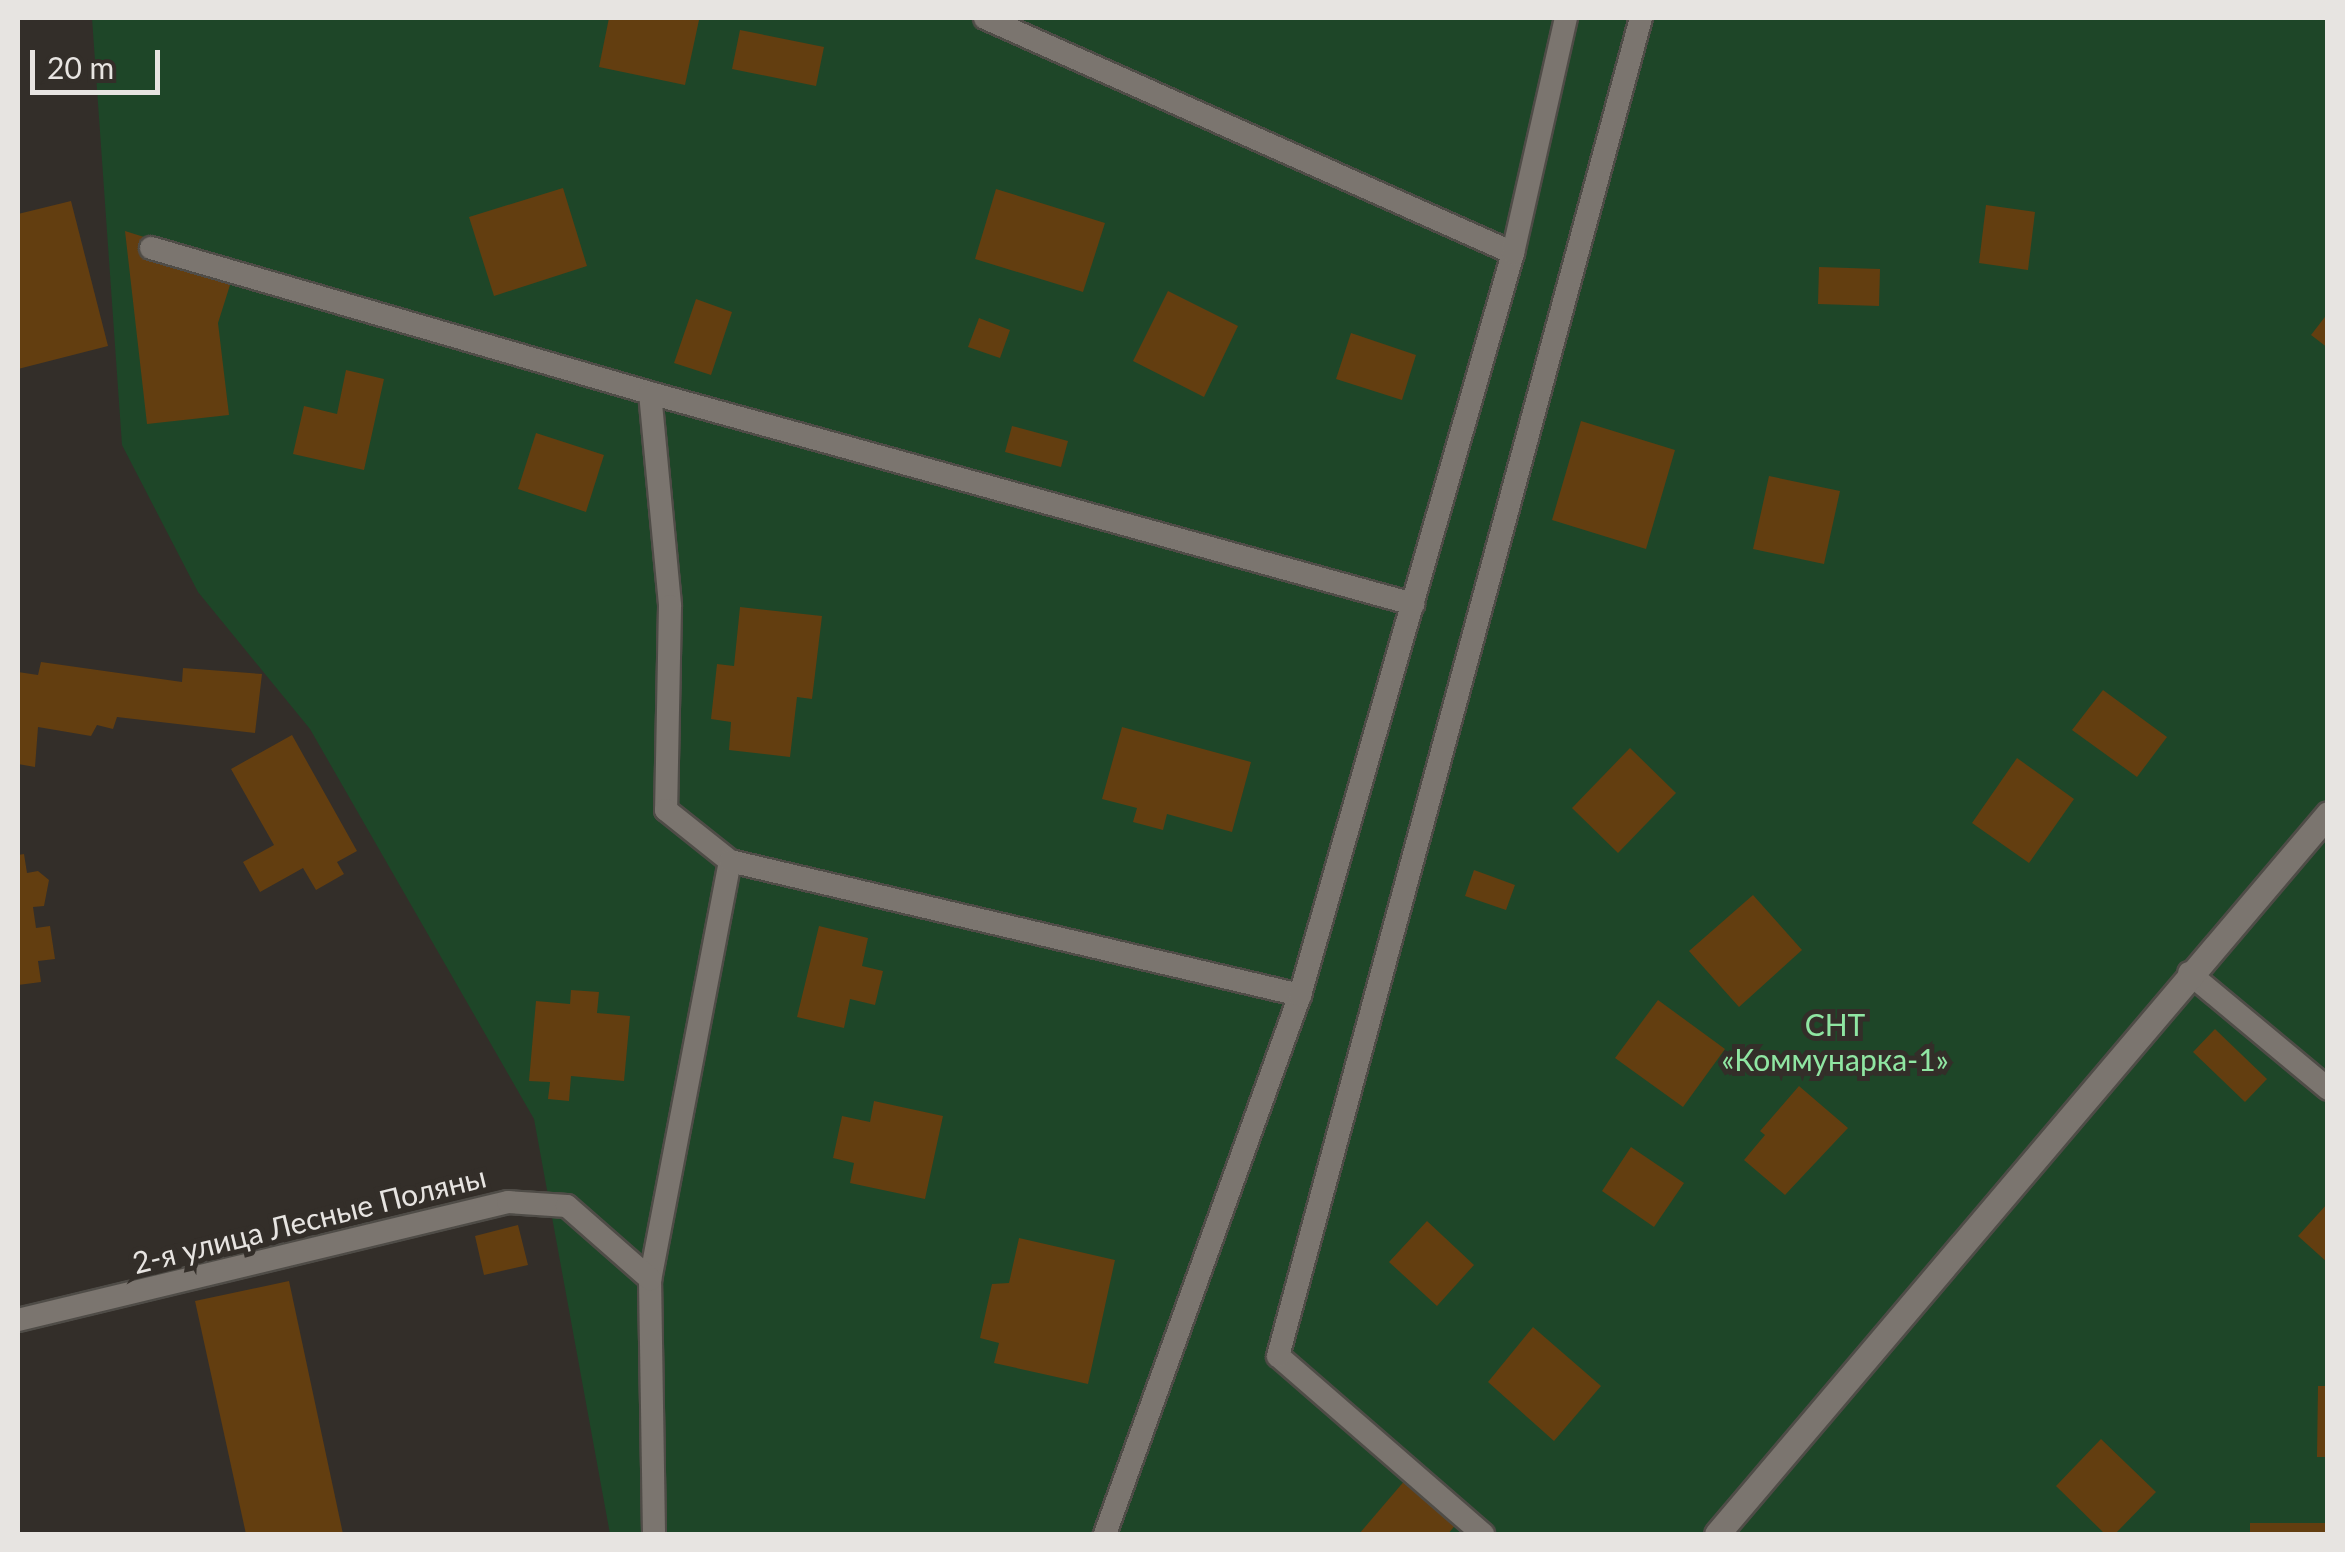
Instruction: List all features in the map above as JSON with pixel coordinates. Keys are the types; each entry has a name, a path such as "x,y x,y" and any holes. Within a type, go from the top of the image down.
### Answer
{"street":[{"path":"1717,1534 2189,973 2328,814"}],"lane":[{"path":"985,18 1513,254"},
{"path":"1105,1534 1300,995 1513,254 1566,18"},
{"path":"1482,1534 1278,1356 1641,18"},
{"path":"151,248 650,392 1413,604"},
{"path":"650,392 670,606 666,810 730,862 1300,995"},
{"path":"654,1534 650,1280 730,862"},
{"path":"2189,973 2328,1090"},
{"name":"2-я улица Лесные Поляны","path":"18,1320 508,1202 568,1206 650,1280"}],"green space":[{"name":"СНТ «Коммунарка-1»","path":"92,18 2327,18 2327,1534 610,1534 534,1119 310,729 198,592 122,445"}],"building":[{"path":"609,18 699,20 685,85 599,67"},
{"path":"740,30 824,47 816,86 732,69"},
{"path":"563,188 587,266 494,296 469,217"},
{"path":"996,189 1105,223 1083,292 975,259"},
{"path":"71,201 108,346 18,369 18,214"},
{"path":"1986,205 2035,212 2028,270 1979,263"},
{"path":"125,231 236,266 218,323 229,415 147,424"},
{"path":"1819,267 1880,269 1879,306 1818,304"},
{"path":"1168,291 1238,326 1204,397 1133,361"},
{"path":"696,299 732,312 711,375 674,363"},
{"path":"2328,313 2328,348 2311,335"},
{"path":"979,318 1010,330 1000,358 968,347"},
{"path":"1351,333 1416,355 1402,400 1336,379"},
{"path":"346,370 384,379 364,470 293,454 304,406 337,414"},
{"path":"1581,421 1675,450 1646,549 1552,520"},
{"path":"1012,426 1068,441 1061,467 1005,452"},
{"path":"536,433 604,455 586,512 518,489"},
{"path":"1769,476 1840,491 1824,564 1753,549"},
{"path":"740,607 822,616 812,699 797,697 790,757 729,750 731,722 711,719 717,664 734,666"},
{"path":"41,662 182,682 183,668 262,674 255,733 117,717 113,729 97,725 91,736 38,727 35,767 18,764 18,672 38,675"},
{"path":"2103,690 2167,737 2137,777 2072,730"},
{"path":"1122,727 1251,762 1232,832 1167,814 1163,830 1133,822 1137,808 1102,799"},
{"path":"292,735 357,851 337,862 344,874 316,890 303,868 260,892 243,862 274,845 231,769"},
{"path":"1630,748 1676,793 1618,853 1572,808"},
{"path":"2017,758 2074,799 2029,863 1972,823"},
{"path":"24,854 27,873 38,871 49,880 44,906 33,907 36,928 50,926 55,959 38,961 41,982 18,985 18,855"},
{"path":"1474,870 1515,885 1506,910 1465,896"},
{"path":"1753,895 1802,950 1739,1007 1689,951"},
{"path":"819,926 868,938 862,966 883,971 875,1005 850,999 844,1028 797,1017"},
{"path":"571,990 599,992 597,1013 630,1016 624,1081 571,1076 569,1101 548,1099 550,1082 529,1081 536,1001 570,1004"},
{"path":"1658,1000 1725,1049 1683,1107 1615,1058"},
{"path":"2215,1029 2267,1079 2245,1102 2193,1052"},
{"path":"1799,1086 1848,1128 1785,1195 1744,1160 1765,1135 1760,1131"},
{"path":"874,1101 943,1116 925,1199 850,1183 854,1163 833,1158 842,1116 870,1122"},
{"path":"1631,1147 1684,1183 1654,1227 1602,1191"},
{"path":"2328,1203 2328,1263 2298,1236"},
{"path":"1427,1221 1474,1265 1437,1306 1389,1262"},
{"path":"518,1225 528,1265 484,1275 475,1236"},
{"path":"1019,1238 1115,1260 1088,1384 994,1363 999,1343 980,1338 992,1284 1009,1283"},
{"path":"289,1281 343,1534 246,1534 195,1301"},
{"path":"1533,1327 1601,1386 1554,1441 1488,1382"},
{"path":"2318,1386 2328,1386 2328,1457 2317,1457"},
{"path":"2101,1439 2156,1492 2115,1534 2105,1534 2056,1486"},
{"path":"1406,1479 1457,1523 1448,1534 1359,1534"},
{"path":"2250,1523 2328,1523 2328,1534 2250,1534"}]}
